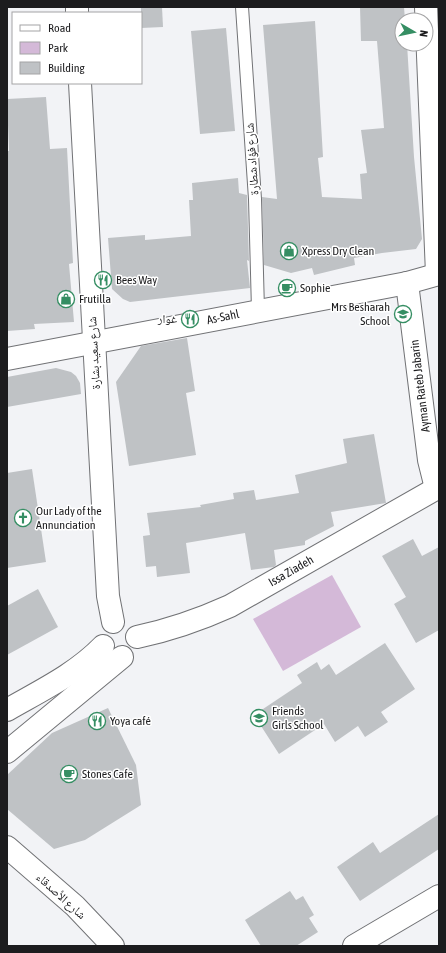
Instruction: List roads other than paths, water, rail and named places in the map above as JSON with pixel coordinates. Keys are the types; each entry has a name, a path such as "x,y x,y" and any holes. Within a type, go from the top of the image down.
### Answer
{"street":[{"path":"426,7 438,274"},
{"name":"شارع سعيد بشارة","path":"80,84 93,344 108,596 113,622"},
{"name":"As-Sahl","path":"7,360 258,310 408,283 438,274"},
{"name":"Ayman Rateb Jabarin","path":"408,283 429,460 438,487"},
{"name":"Issa Ziadeh","path":"136,636 176,628 200,620 230,606 438,487"},
{"path":"7,752 122,657 132,651 137,641 130,625 125,622 113,622 104,630 102,640 103,646 111,654 122,657"},
{"path":"7,710 53,684 91,658 103,646"},
{"name":"شارع الأصدقاء","path":"7,848 75,906 113,946"},
{"path":"354,946 439,896"}],"lane":[{"name":"شارع فؤاد شطارة","path":"242,7 255,205 258,310"}],"place":[{"name":"Xpress Dry Clean","path":"289,251"},
{"name":"Bees Way","path":"103,280"},
{"name":"Sophie","path":"287,288"},
{"name":"Frutilla","path":"66,299"},
{"name":"Mrs Besharah School","path":"403,314"},
{"name":"غوار","path":"190,319"},
{"name":"Our Lady of the Annunciation","path":"23,518"},
{"name":"Friends Girls School","path":"259,718"},
{"name":"Yoya café","path":"97,721"},
{"name":"Stones Cafe","path":"69,774"}]}
